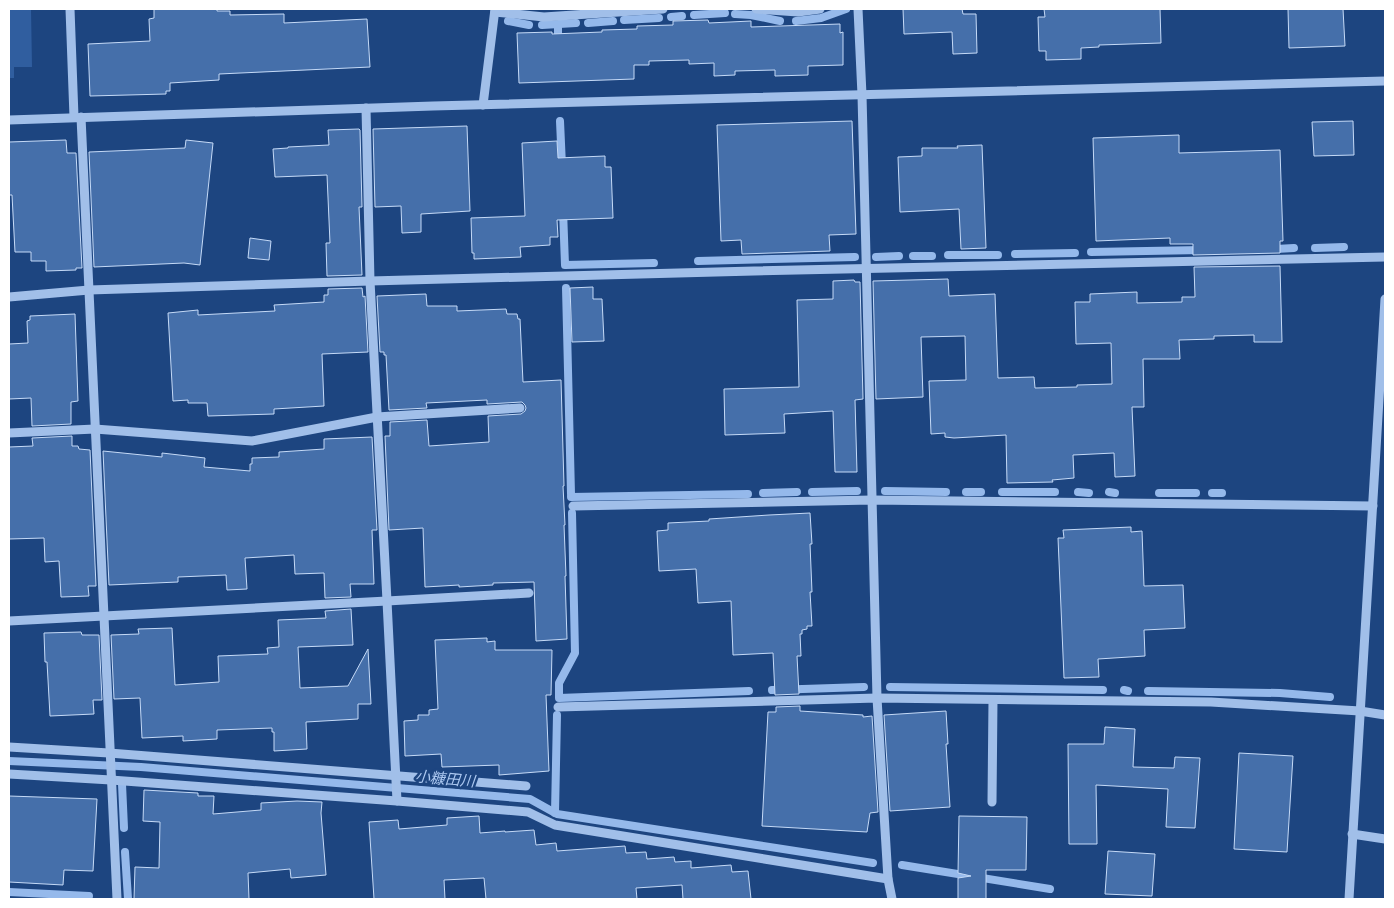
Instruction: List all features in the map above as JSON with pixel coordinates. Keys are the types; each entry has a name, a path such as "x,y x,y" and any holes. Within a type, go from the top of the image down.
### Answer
{"street":[{"path":"70,9 89,290 117,899"},
{"path":"483,105 495,10 544,17 663,9"},
{"path":"756,9 798,12 820,9"},
{"path":"858,9 867,268 877,698 888,879 892,899"},
{"path":"9,120 366,108 1385,81"},
{"path":"366,108 370,281 397,798"},
{"path":"9,297 89,290 370,281 1385,257"},
{"path":"1349,899 1373,506 1381,449 1385,299"},
{"path":"9,433 95,429 252,441 377,417 520,408"},
{"path":"573,506 872,500 1373,506"},
{"path":"9,620 529,593"},
{"path":"558,707 877,698 1211,702 1360,711 1385,715"},
{"path":"992,802 993,700"},
{"path":"9,748 526,786"},
{"path":"9,774 110,776 397,798 528,812 555,825 888,879"},
{"path":"1352,834 1385,839"}],"shaded area":[{"path":"9,9 31,9 32,67 14,67 14,78 9,78"}],"building":[{"path":"154,9 217,9 217,11 230,11 230,15 284,14 284,23 367,19 370,67 219,74 219,80 170,83 170,91 166,91 166,94 90,96 88,44 150,41 149,19 154,18"},
{"path":"903,9 962,9 963,14 976,14 977,53 953,54 952,32 904,34"},
{"path":"1044,9 1160,9 1161,43 1099,45 1099,47 1081,48 1081,59 1046,60 1046,51 1039,51 1038,17 1045,17"},
{"path":"1288,9 1343,9 1345,46 1289,48"},
{"path":"708,20 709,23 751,21 751,27 840,24 840,33 843,32 843,65 808,66 808,75 775,76 775,70 735,71 735,75 714,76 714,63 689,64 689,60 649,61 649,65 634,65 634,79 519,83 517,33 602,32 602,30 637,29 637,26 673,25 673,21"},
{"path":"852,121 856,234 829,235 830,251 742,254 741,240 721,241 717,125"},
{"path":"1353,121 1354,155 1314,156 1312,122"},
{"path":"467,126 470,211 421,214 421,232 402,233 401,206 375,207 373,129"},
{"path":"359,129 362,207 359,207 362,275 327,276 326,243 330,243 327,175 275,177 273,149 329,145 328,130"},
{"path":"1179,135 1179,153 1280,150 1283,241 1280,241 1280,253 1193,255 1193,244 1170,244 1170,238 1096,241 1093,138"},
{"path":"66,140 67,153 76,153 82,268 46,271 46,261 31,261 31,252 15,252 12,195 9,195 9,142"},
{"path":"186,140 213,143 200,265 184,263 94,267 89,152 185,148"},
{"path":"557,141 558,158 605,156 605,167 611,167 613,218 557,220 558,237 550,237 550,245 520,247 521,257 474,259 474,253 472,253 471,218 525,216 522,143"},
{"path":"982,145 986,248 961,249 959,209 900,212 898,157 922,156 922,148 958,148 957,146"},
{"path":"250,238 271,241 269,260 248,258"},
{"path":"1280,266 1282,342 1254,342 1254,335 1214,336 1214,339 1179,340 1180,359 1143,359 1144,407 1132,407 1135,476 1115,477 1114,453 1073,455 1074,478 1052,480 1053,482 1007,483 1006,435 954,438 945,437 945,433 931,434 929,381 966,380 965,336 921,337 923,397 876,399 873,281 948,279 949,296 995,294 998,378 1034,377 1035,388 1077,387 1077,385 1112,384 1111,343 1076,344 1075,302 1090,302 1090,294 1137,292 1137,303 1182,302 1182,297 1195,297 1194,267"},
{"path":"854,280 855,282 860,282 863,399 855,400 857,472 835,472 833,411 784,414 785,433 725,435 724,389 799,387 797,300 833,299 833,281"},
{"path":"593,287 593,299 602,299 604,341 572,342 570,288"},
{"path":"362,288 363,297 365,296 368,352 322,354 324,406 274,409 274,414 208,416 207,403 188,403 188,400 173,401 168,313 198,310 198,315 275,311 274,305 324,302 324,295 328,295 328,289"},
{"path":"426,294 427,306 457,306 457,311 506,309 507,314 517,314 518,319 520,319 523,382 561,380 567,639 536,641 534,582 493,583 493,585 459,587 459,585 425,587 423,528 389,530 385,436 390,436 390,422 427,420 429,446 489,442 488,416 521,414 526,408 522,402 487,404 487,400 426,403 427,408 389,410 386,355 384,355 384,352 380,352 377,296"},
{"path":"75,314 78,401 71,402 71,424 32,426 31,398 9,399 9,344 28,343 27,321 30,320 30,316"},
{"path":"72,436 72,446 90,450 96,586 88,586 89,596 61,597 59,561 45,562 44,538 9,539 9,447 33,446 32,438"},
{"path":"372,437 377,530 372,530 374,584 350,584 351,597 325,598 324,573 295,574 294,555 245,558 247,589 227,590 226,575 178,577 178,582 109,585 103,451 162,457 162,453 205,458 204,467 250,471 252,458 279,457 279,452 324,449 324,439"},
{"path":"810,513 812,626 807,626 807,629 802,630 802,634 800,634 801,656 797,656 799,694 775,695 773,653 733,655 731,601 698,603 696,569 659,571 657,531 668,530 668,523"},
{"path":"1131,527 1131,532 1142,531 1144,586 1183,585 1185,628 1144,630 1145,656 1098,659 1099,677 1064,678 1058,538 1064,538 1063,530"},
{"path":"351,609 353,645 298,647 300,688 348,686 368,649 371,704 358,704 358,719 306,722 307,749 274,751 274,732 272,732 272,728 217,730 217,739 183,741 183,736 142,738 140,698 114,699 111,635 139,634 138,629 172,628 175,685 219,682 218,656 268,654 267,648 279,647 278,620 326,618 325,611"},
{"path":"81,632 82,635 99,635 102,700 93,700 94,714 50,716 44,633"},
{"path":"487,638 487,642 495,641 495,650 552,650 551,695 546,695 549,771 499,775 499,765 442,767 441,754 405,756 404,721 418,720 418,715 429,715 429,710 438,709 435,640"},
{"path":"800,706 800,711 863,715 863,717 872,716 878,812 870,813 867,832 762,826 768,712 776,712 776,707"},
{"path":"946,711 950,807 890,811 884,715"},
{"path":"1105,727 1135,729 1133,767 1174,768 1175,757 1200,758 1195,828 1166,827 1168,789 1096,785 1097,844 1069,844 1068,744 1104,744"},
{"path":"1239,753 1293,756 1287,852 1234,849"},
{"path":"144,790 198,793 198,796 214,796 213,814 261,810 261,803 322,802 321,813 326,875 291,878 290,869 248,873 249,899 134,899 135,867 159,868 160,822 143,821"},
{"path":"9,796 97,799 93,871 64,870 63,885 9,882"},
{"path":"479,816 480,833 534,830 536,845 556,843 557,851 625,846 626,853 646,852 647,859 674,857 675,862 691,861 691,868 731,865 732,872 748,871 751,899 683,899 682,885 636,888 637,899 486,899 484,878 444,880 445,899 374,899 369,822 398,820 399,829 447,825 447,818"},
{"path":"959,816 1027,817 1026,870 986,870 986,899 958,899 958,878 971,876 958,873"},
{"path":"1108,851 1155,854 1152,896 1105,894"}],"waterway":[{"path":"796,21 821,18 846,9"},
{"path":"694,15 725,13"},
{"path":"735,14 780,21"},
{"path":"671,17 682,16"},
{"path":"624,20 659,18"},
{"path":"508,21 529,25"},
{"path":"588,23 613,21"},
{"path":"542,25 576,23"},
{"path":"558,25 558,43"},
{"path":"560,121 562,166"},
{"path":"563,210 565,265 654,263"},
{"path":"1315,248 1344,247"},
{"path":"1276,249 1294,248"},
{"path":"1091,252 1202,250"},
{"path":"1015,254 1075,253"},
{"path":"948,255 998,255"},
{"path":"876,257 899,256"},
{"path":"913,256 932,256"},
{"path":"698,261 855,257"},
{"path":"566,288 571,494"},
{"path":"812,492 857,491"},
{"path":"885,491 946,492"},
{"path":"763,493 797,492"},
{"path":"966,492 981,492"},
{"path":"1002,492 1055,492"},
{"path":"1078,492 1089,493"},
{"path":"1109,492 1115,493"},
{"path":"1159,493 1196,493"},
{"path":"1212,493 1222,493"},
{"path":"571,497 748,494"},
{"path":"572,513 575,653 559,683 559,698 749,691"},
{"path":"772,690 864,687"},
{"path":"890,687 1103,690"},
{"path":"1124,690 1128,691"},
{"path":"1148,691 1280,693 1330,697"},
{"path":"555,813 557,715"},
{"name":"小糠田川","path":"9,761 141,767 530,799 557,814 873,863"},
{"path":"122,784 124,828"},
{"path":"125,852 128,899"},
{"path":"902,865 1050,889"},
{"path":"9,892 89,896"}]}
